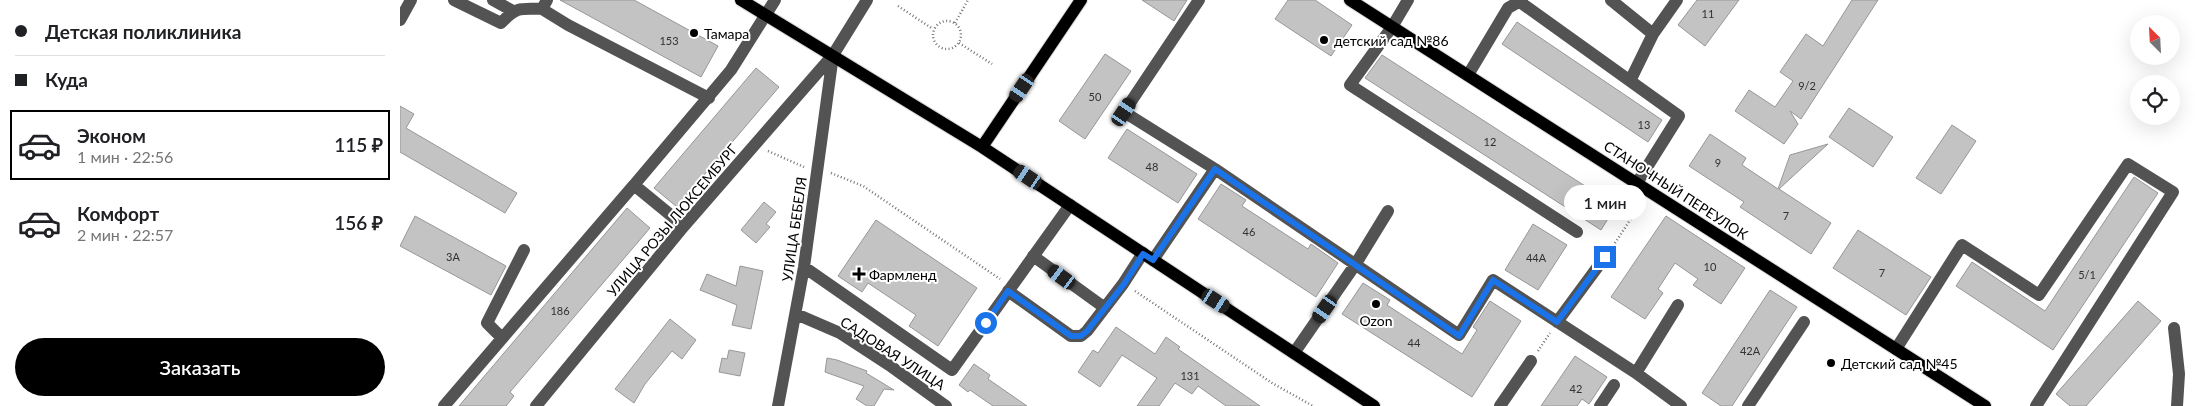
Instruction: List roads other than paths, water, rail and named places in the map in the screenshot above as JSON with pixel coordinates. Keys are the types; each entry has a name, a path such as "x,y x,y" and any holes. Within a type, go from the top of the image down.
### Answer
{"main road":[{"path":"741,0 982,147 1374,406"},
{"path":"982,147 1081,0"},
{"name":"СТАНОЧНЫЙ ПЕРЕУЛОК","path":"1350,0 1984,406"}],"street":[{"path":"400,20 411,0"},
{"path":"454,0 500,23 513,11 545,4 568,25 709,98"},
{"path":"493,0 513,11"},
{"path":"444,406 709,98 731,70 775,0"},
{"name":"УЛИЦА РОЗЫ ЛЮКСЕМБУРГ","path":"536,406 684,226 833,55 867,0"},
{"path":"1199,0 1124,112 1215,169 1459,336 1493,280 1636,372 1681,406"},
{"path":"1408,0 1392,27 1350,85 1577,232"},
{"path":"1611,0 1652,34"},
{"path":"1630,81 1652,34 1677,0"},
{"path":"1468,75 1508,8 1521,1 1679,116 1637,183"},
{"name":"УЛИЦА БЕБЕЛЯ","path":"778,406 804,267 833,55"},
{"path":"1896,349 1962,246 2038,296 2128,164 2173,192 2036,406"},
{"path":"1008,291 1071,336 1081,336 1148,257 1215,169"},
{"path":"634,185 684,226"},
{"path":"804,267 952,370 1070,206"},
{"path":"1294,353 1355,265 1388,211"},
{"path":"502,338 488,323 524,250"},
{"path":"1033,256 1105,308"},
{"path":"1557,322 1605,257"},
{"path":"1636,372 1678,305"},
{"name":"САДОВАЯ УЛИЦА","path":"796,314 840,334 889,365 946,406"},
{"path":"1748,406 1804,322"},
{"path":"2174,328 2179,374 2177,406"},
{"path":"1500,406 1531,361"},
{"path":"1600,406 1614,385"}],"place":[{"name":"Тамара","path":"694,33"},
{"name":"детский сад №86","path":"1324,40"},
{"name":"Фармленд","path":"859,274"},
{"name":"Ozon","path":"1376,304"},
{"name":"Детский сад №45","path":"1831,363"}]}
